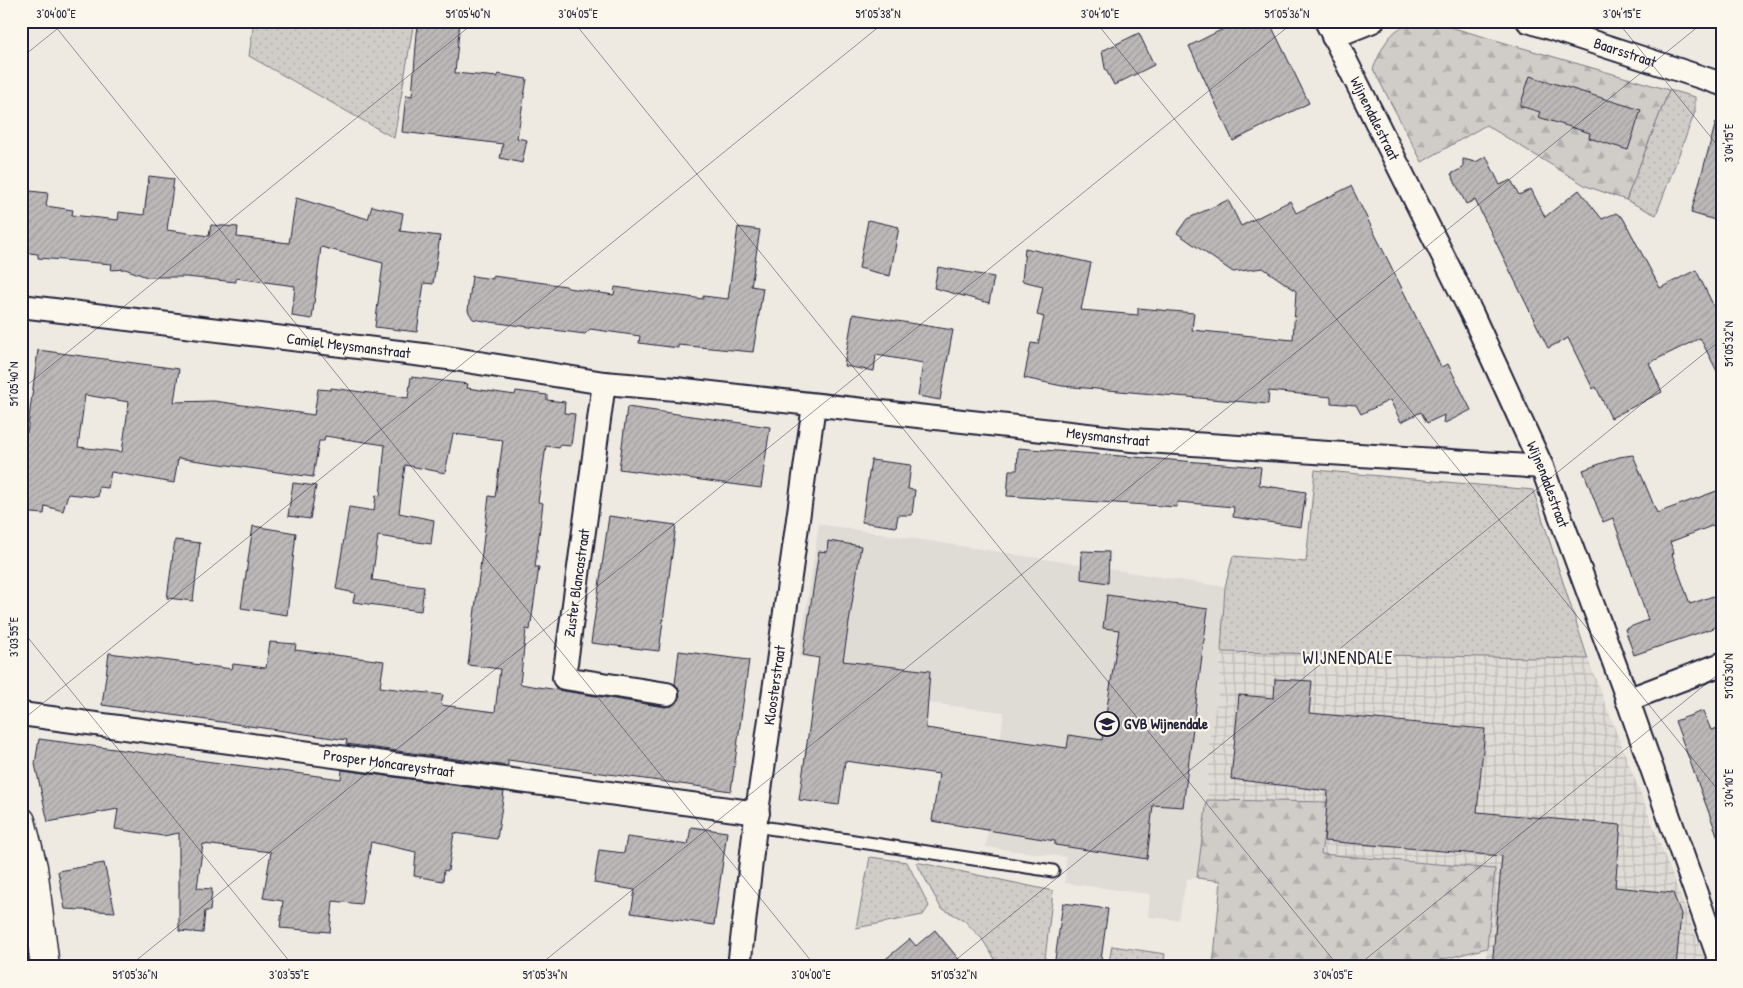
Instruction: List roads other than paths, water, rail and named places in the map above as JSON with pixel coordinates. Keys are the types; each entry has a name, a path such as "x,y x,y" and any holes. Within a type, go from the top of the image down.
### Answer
{"street":[{"path":"1329,29 1373,21"},
{"name":"Baarsstraat","path":"1528,21 1722,84"},
{"name":"Wijnendalestraat","path":"1329,29 1472,314 1542,467 1722,967"},
{"name":"Camiel Meysmanstraat","path":"21,306 448,358 604,383 676,389"},
{"name":"Zuster Blancastraat","path":"604,383 564,678 668,694"},
{"name":"Meysmanstraat","path":"676,389 1132,440 1542,467"},
{"name":"Kloosterstraat","path":"739,967 756,819 814,405"},
{"path":"1627,700 1722,664"},
{"name":"Prosper Moncareystraat","path":"21,714 756,819"},
{"path":"21,821 32,867 45,967"}],"lane":[{"path":"756,819 1053,871"}],"water":[{"path":"1444,959 1446,967 1422,967 1422,966"}],"place":[{"name":"GVB Wijnendale","path":"1107,724"}],"district":[{"name":"WIJNENDALE","path":"1348,658"}]}
